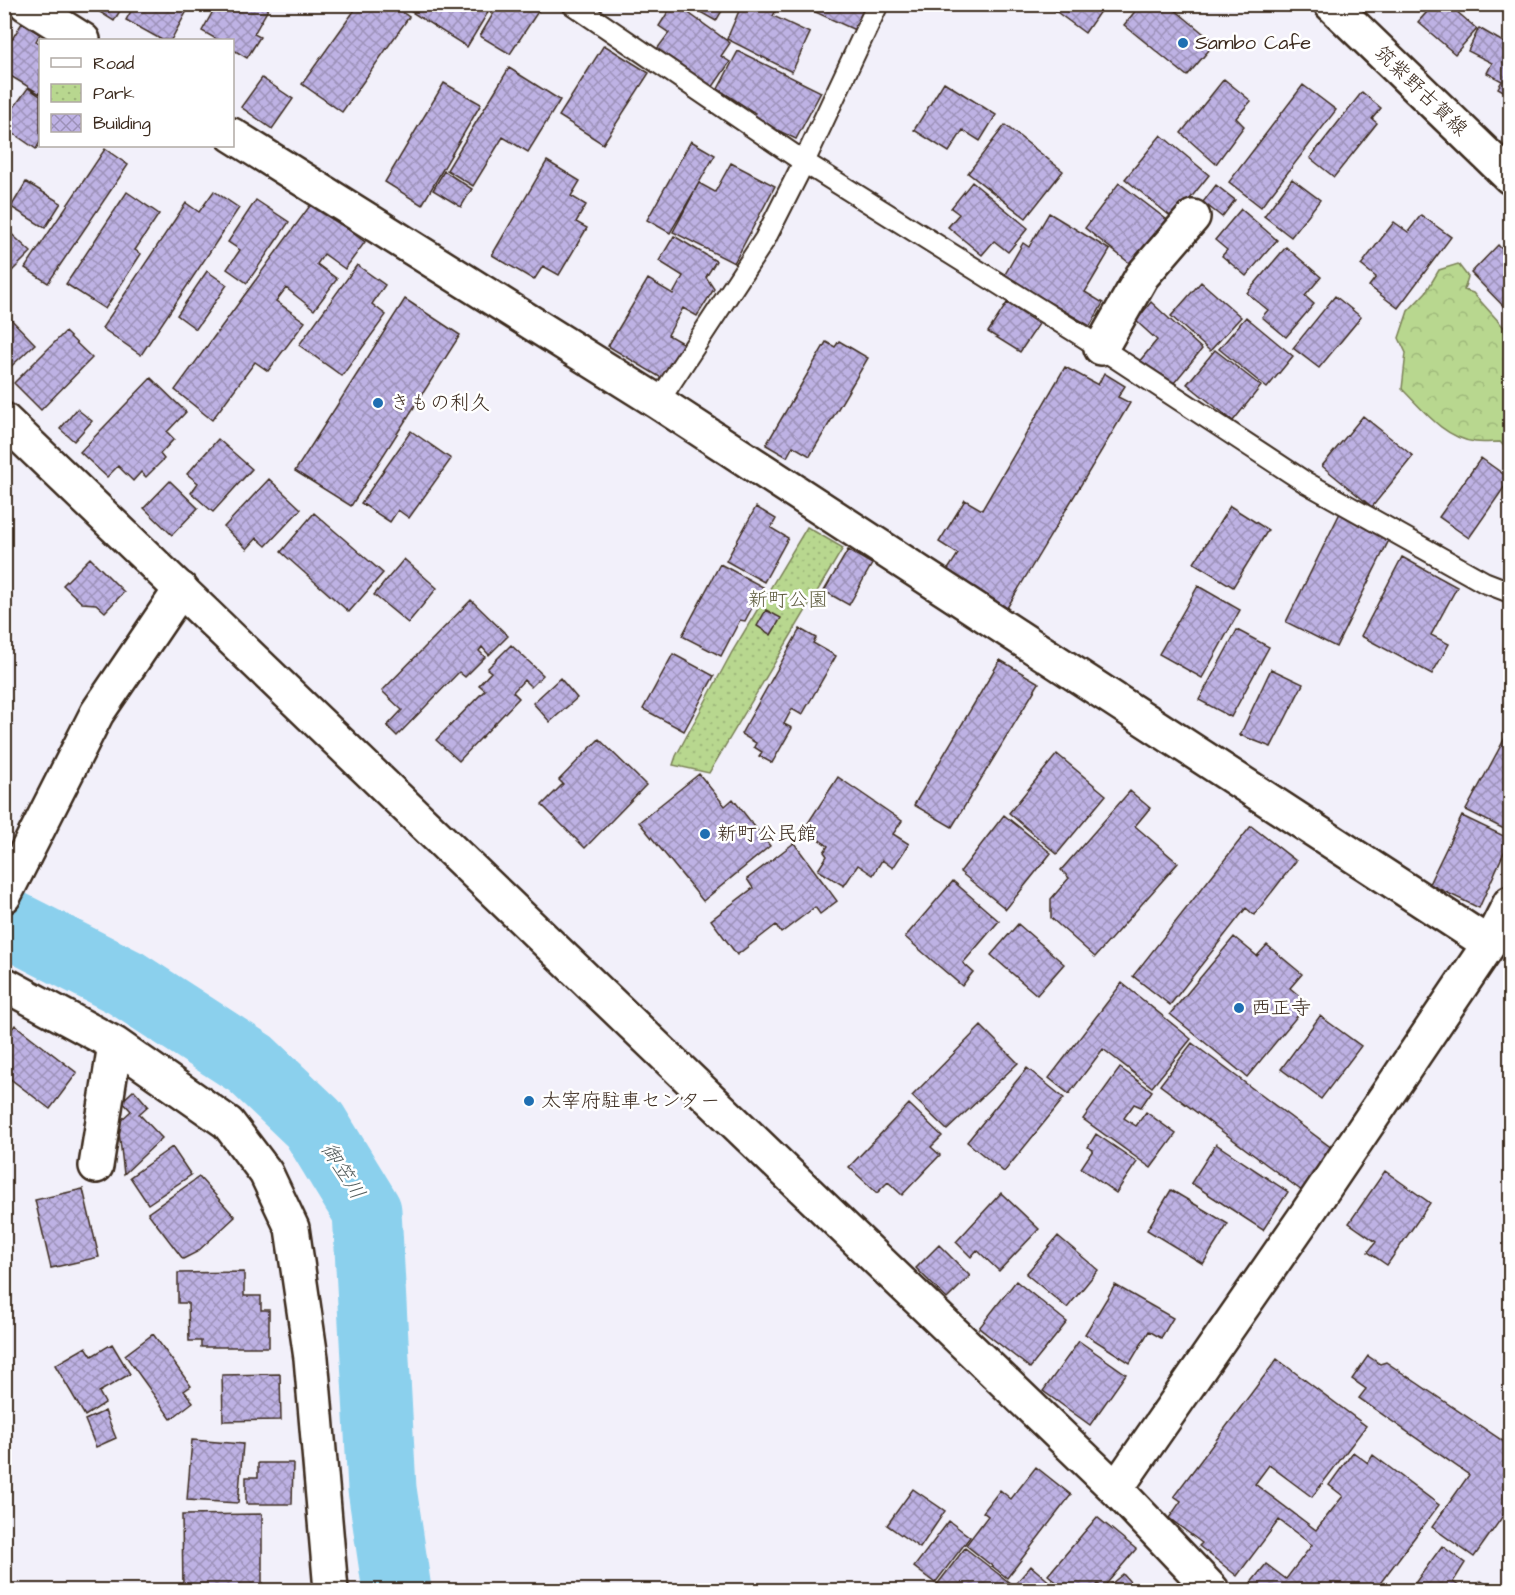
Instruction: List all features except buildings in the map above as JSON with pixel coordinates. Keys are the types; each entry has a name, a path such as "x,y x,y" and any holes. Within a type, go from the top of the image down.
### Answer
{"street":[{"path":"26,4 81,39"},
{"name":"筑紫野古賀線","path":"1331,4 1510,177"},
{"path":"234,136 658,402 1489,944"},
{"path":"1101,348 1142,276 1193,216"},
{"path":"4,420 1116,1489 1212,1590"},
{"path":"12,882 97,713 181,589"},
{"path":"1116,1489 1304,1218 1489,944 1510,903"},
{"path":"4,984 116,1044 228,1123 266,1173 292,1228 311,1358 331,1590"},
{"path":"96,1166 116,1044"}],"lane":[{"path":"572,4 804,162 1101,348 1305,482 1484,582 1510,592"},
{"path":"658,402 765,239 878,4"}],"green space":[{"path":"1458,264 1468,277 1464,290 1473,293 1510,334 1510,452 1500,442 1475,442 1453,435 1426,414 1402,389 1406,353 1399,338 1408,311 1426,292 1439,270"},
{"name":"新町公園","path":"807,527 843,548 709,773 673,765 732,652"}],"waterway":[{"name":"御笠川","path":"4,921 126,983 251,1064 314,1124 367,1211 382,1489 397,1590"}],"place":[{"name":"Sambo Cafe","path":"1183,43"},
{"name":"きもの利久","path":"378,403"},
{"name":"新町公民館","path":"705,834"},
{"name":"西正寺","path":"1239,1008"},
{"name":"太宰府駐車センター","path":"529,1101"}]}
